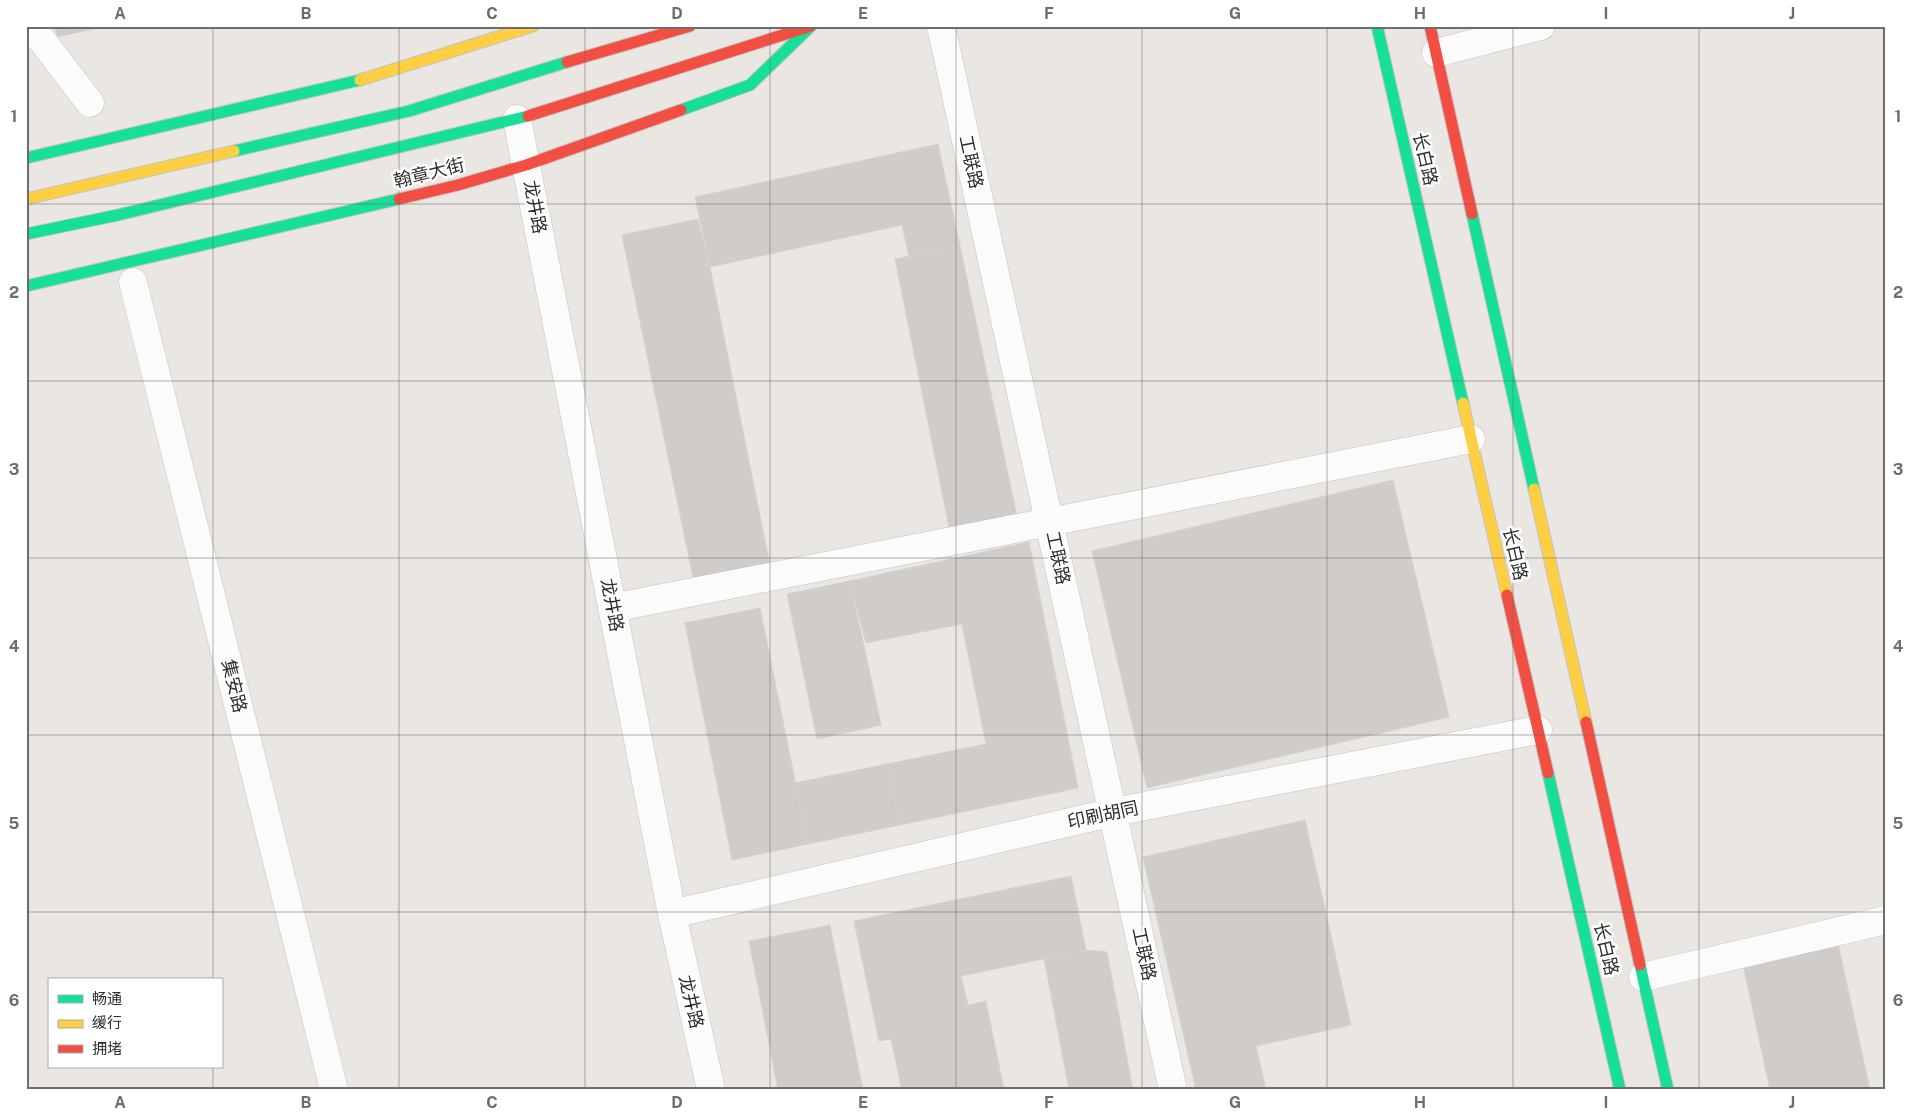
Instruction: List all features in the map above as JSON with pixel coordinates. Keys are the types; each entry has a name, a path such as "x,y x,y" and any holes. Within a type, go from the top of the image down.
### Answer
{"main road":[{"path":"26,158 355,80 533,26"},
{"path":"26,199 409,111 690,26"},
{"name":"翰章大街","path":"26,234 118,215 518,120 810,26"},
{"name":"翰章大街","path":"26,286 458,185 526,165 750,85 810,26"},
{"name":"长白路","path":"1377,26 1620,1090"},
{"name":"长白路","path":"1430,26 1668,1090"}],"street":[{"path":"31,26 90,103"},
{"name":"工联路","path":"941,26 1114,812 1173,1090"},
{"path":"1436,53 1541,26"},
{"name":"龙井路","path":"518,120 672,914 711,1090"},
{"name":"集安路","path":"133,282 334,1090"},
{"path":"612,608 1471,439"},
{"name":"印刷胡同","path":"672,914 1114,812 1538,730"},
{"path":"1643,977 1886,920"}],"building":[{"path":"55,26 107,26 57,37"},
{"path":"938,144 960,246 909,257 902,225 710,267 695,197"},
{"path":"698,219 710,267 770,566 694,582 622,235"},
{"path":"960,246 1017,517 950,532 895,259"},
{"path":"1393,480 1449,717 1147,788 1092,551"},
{"path":"1029,542 1078,788 900,825 887,764 986,744 962,624 866,643 850,581"},
{"path":"850,581 881,725 817,739 787,594"},
{"path":"760,608 808,844 732,860 685,623"},
{"path":"887,764 900,825 808,844 795,783"},
{"path":"1305,820 1351,1025 1256,1046 1266,1090 1196,1090 1143,857"},
{"path":"1071,876 1086,950 961,976 968,1005 986,1001 1004,1090 902,1090 891,1039 879,1041 854,921"},
{"path":"830,925 863,1090 778,1090 749,941"},
{"path":"1837,939 1870,1090 1770,1090 1742,960"},
{"path":"1086,950 1107,952 1133,1090 1069,1090 1044,958"}],"traffic: fast":[{"path":"1377,26 1463,403"},
{"path":"681,110 750,85 810,27"},
{"path":"234,151 409,111 567,62"},
{"path":"26,158 360,80"},
{"path":"26,234 118,215 528,116"},
{"path":"26,286 399,199"},
{"path":"1472,214 1534,489"},
{"path":"1548,773 1620,1090"},
{"path":"1640,965 1668,1090"}],"traffic: slow":[{"path":"360,80 533,26"},
{"path":"26,199 234,151"},
{"path":"1463,403 1507,595"},
{"path":"1534,489 1586,722"}],"traffic: jam":[{"path":"567,62 690,26"},
{"path":"528,116 811,26"},
{"path":"1430,26 1472,214"},
{"path":"399,199 458,185 526,165 681,110"},
{"path":"1507,595 1548,773"},
{"path":"1586,722 1640,965"}]}
